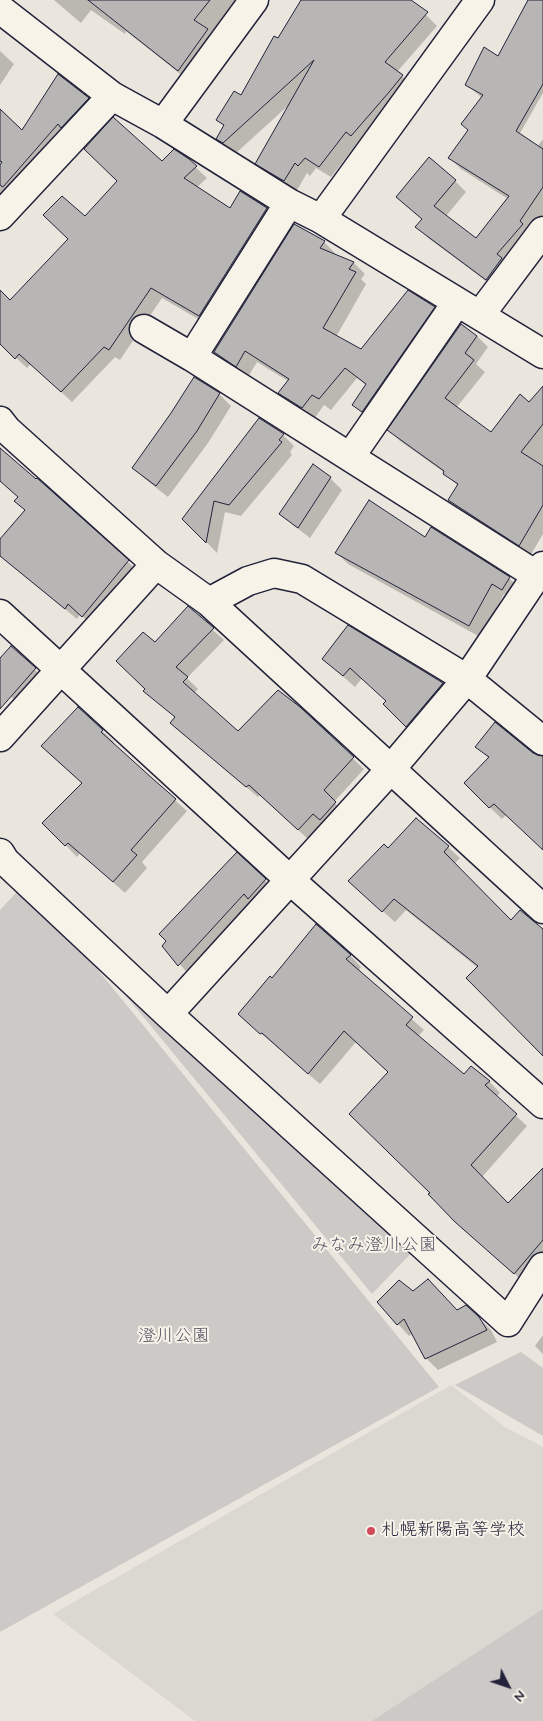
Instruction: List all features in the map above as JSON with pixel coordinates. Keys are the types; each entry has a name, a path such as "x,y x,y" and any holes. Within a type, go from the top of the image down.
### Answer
{"street":[{"path":"163,124 254,0"},
{"path":"320,219 480,0"},
{"path":"6,7 112,96 163,124 543,354"},
{"path":"0,216 112,96"},
{"path":"192,357 289,202"},
{"path":"480,315 543,231"},
{"path":"350,457 457,302"},
{"path":"144,329 192,357 350,457 540,571 467,679 390,770 168,1014"},
{"path":"0,421 7,430 156,564 209,602 543,909"},
{"path":"0,737 156,564"},
{"path":"209,602 248,581 274,573 302,579 467,679 543,742"},
{"path":"0,614 290,880 543,1104"},
{"path":"0,853 5,861 168,1014 508,1322 540,1278"}],"shaded area":[{"name":"札幌新陽高等学校","path":"451,1385 505,1427 543,1447 543,1721 195,1721 53,1614"}],"green space":[{"name":"澄川公園","path":"26,882 439,1387 0,1632 0,910"},
{"name":"みなみ澄川公園","path":"136,978 419,1245 372,1294 122,991"},
{"path":"521,1352 543,1368 543,1436 455,1385"},
{"path":"543,1609 543,1721 372,1721"}],"building":[{"path":"88,0 210,0 194,20 208,29 178,71"},
{"path":"301,0 411,0 428,12 385,62 403,75 390,91 351,136 346,132 319,167 305,158 298,166 295,163 284,181 255,164 314,60 223,143 216,139 224,125 216,120 234,91 241,95 274,36 278,38"},
{"path":"528,0 543,0 543,84 516,131 543,149 543,187 520,221 523,224 497,254 502,258 486,280 415,227 422,219 396,197 429,157 456,180 434,206 476,238 509,196 448,158 468,130 461,124 483,95 465,85 484,47 498,56"},
{"path":"58,74 89,98 61,128 58,124 3,187 0,185 0,165 2,162 0,161 0,109 22,130"},
{"path":"113,117 162,161 174,149 189,159 197,166 184,178 230,208 240,191 267,208 199,316 151,288 109,350 104,347 61,392 19,354 15,359 0,344 0,290 10,300 68,239 43,215 62,196 85,216 117,181 84,149"},
{"path":"294,224 325,241 320,248 354,262 349,269 356,272 323,328 361,349 408,290 435,307 362,412 352,405 366,384 345,368 319,399 312,395 302,408 278,393 289,379 245,351 236,367 214,352"},
{"path":"461,324 477,336 465,353 474,360 445,398 491,432 520,394 529,402 543,386 543,424 521,452 543,466 543,505 519,546 448,500 458,484 443,474 444,471 387,430"},
{"path":"194,377 220,393 197,431 156,486 132,468"},
{"path":"259,418 284,434 279,440 282,442 229,505 214,501 206,543 182,519"},
{"path":"0,448 37,478 129,560 82,617 68,604 65,609 0,556 0,539 25,510 14,501 18,497 0,481"},
{"path":"313,464 331,477 298,528 279,514"},
{"path":"369,500 425,537 431,527 510,577 502,590 492,584 469,626 335,553"},
{"path":"188,606 214,628 176,667 188,677 183,682 238,731 278,690 300,707 354,757 324,790 336,802 320,820 313,814 298,830 249,785 246,787 170,723 175,717 143,691 145,689 116,661 143,632 155,642"},
{"path":"348,625 443,683 406,727 383,704 386,701 350,668 343,676 322,659"},
{"path":"11,646 36,668 0,709 0,658"},
{"path":"78,707 103,730 101,732 176,799 131,850 137,855 113,882 68,843 65,846 42,823 82,783 41,746"},
{"path":"495,722 533,753 543,756 543,850 494,804 489,808 464,783 489,757 475,747"},
{"path":"416,818 449,846 444,852 511,920 520,910 543,929 543,1056 466,978 478,966 394,899 382,912 348,881 384,844 388,848"},
{"path":"237,852 266,879 248,899 244,894 178,966 162,946 166,941 159,934"},
{"path":"316,924 351,955 346,959 413,1017 406,1025 464,1074 471,1066 490,1081 485,1085 517,1114 471,1165 508,1203 543,1168 543,1240 514,1274 455,1222 428,1194 430,1193 349,1114 388,1072 344,1031 308,1074 238,1014 270,976 272,978"},
{"path":"428,1279 457,1310 466,1305 479,1317 487,1330 425,1359 404,1319 397,1325 377,1302 399,1280 413,1291"}],"place":[{"name":"札幌新陽高等学校","path":"371,1531"}]}
